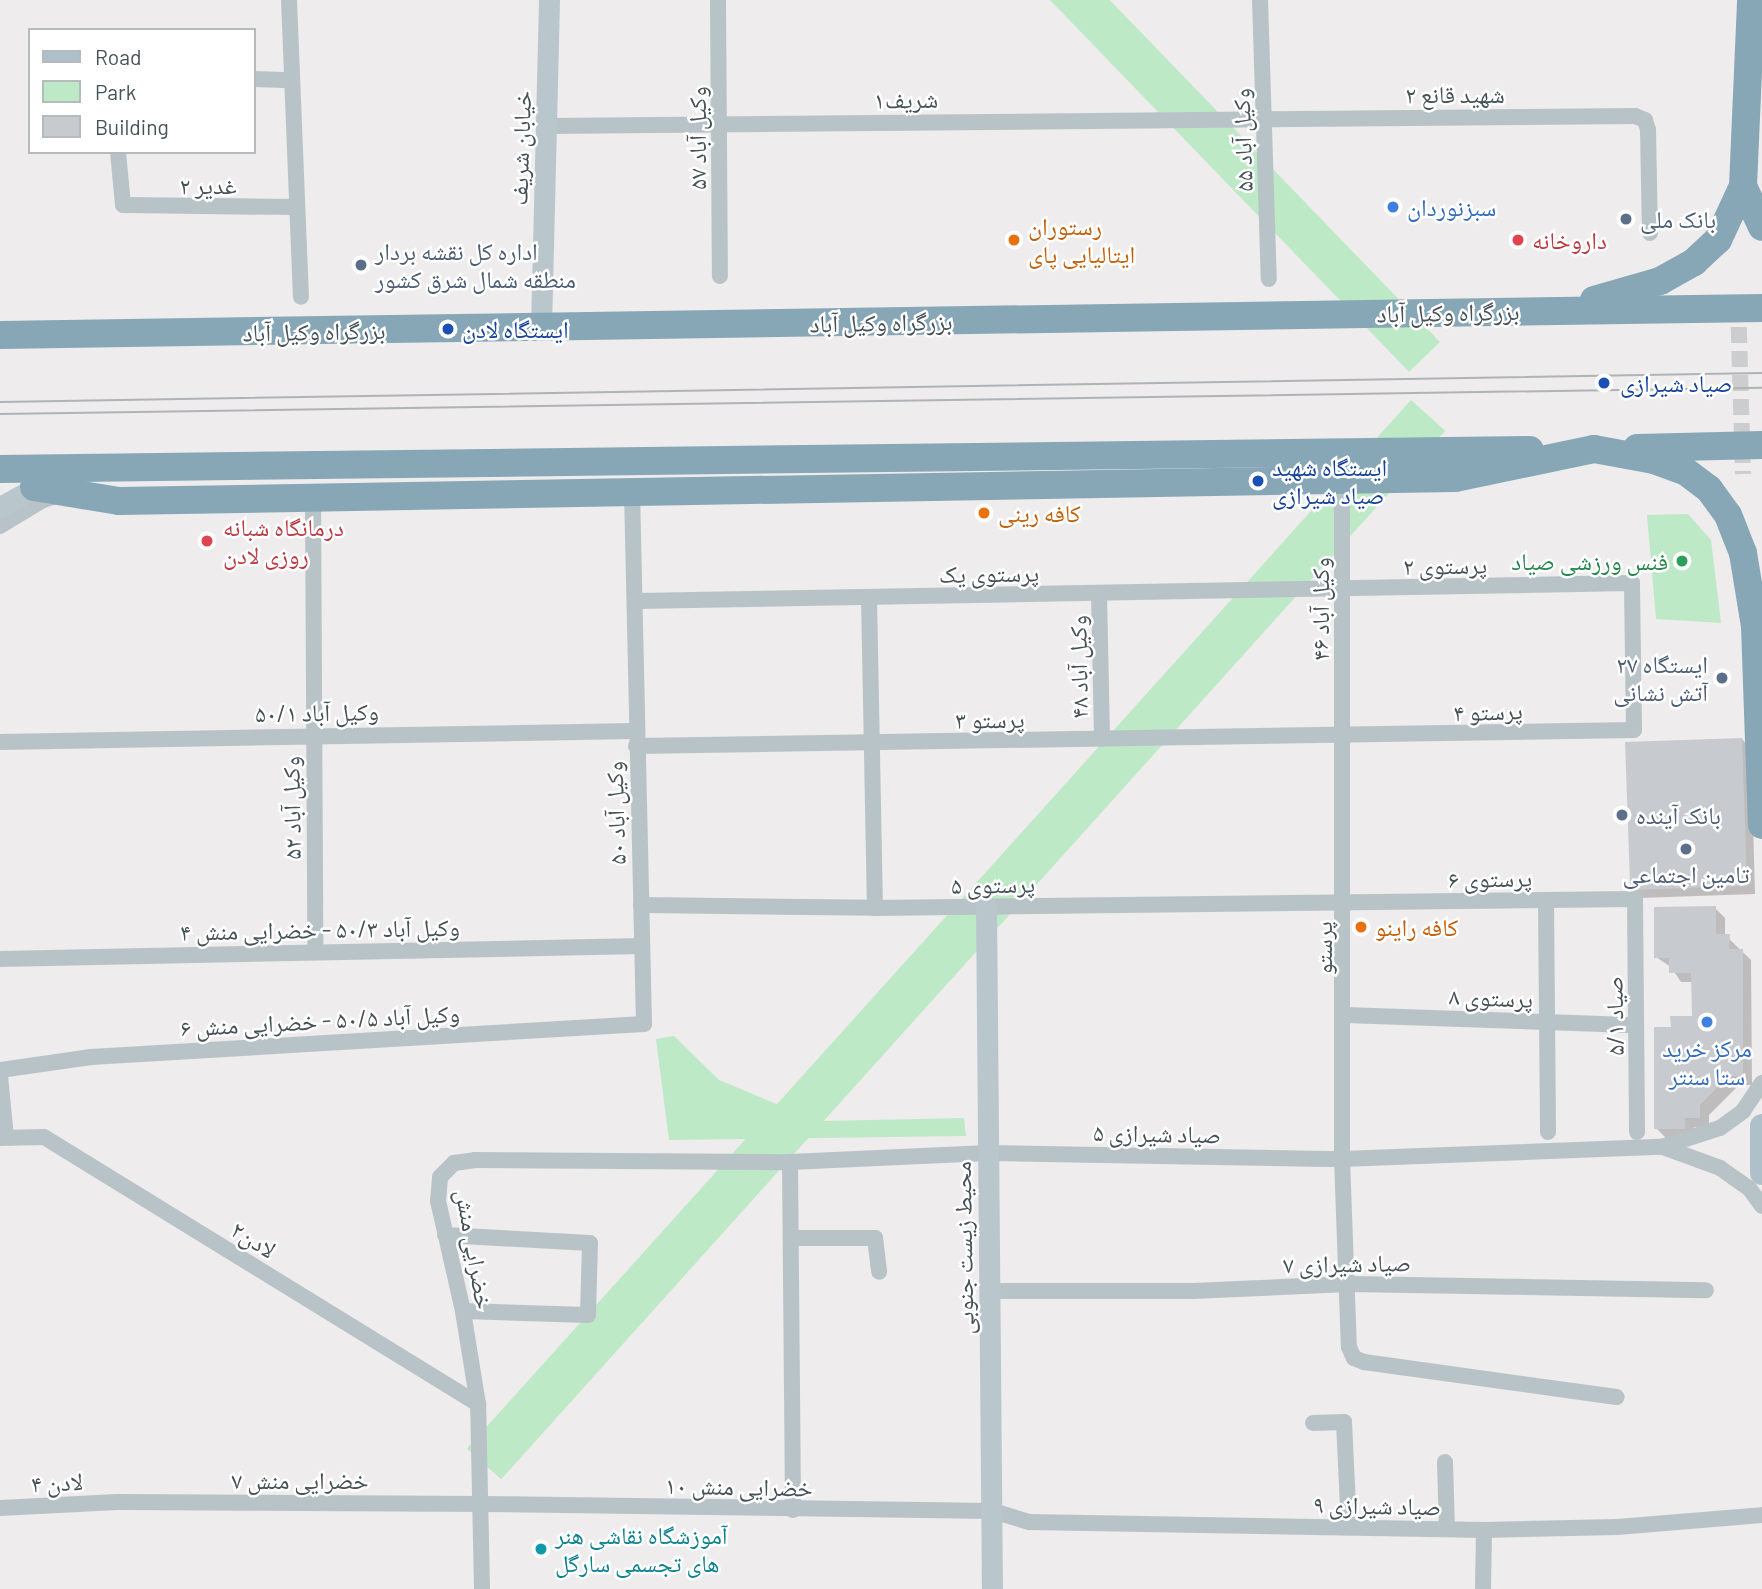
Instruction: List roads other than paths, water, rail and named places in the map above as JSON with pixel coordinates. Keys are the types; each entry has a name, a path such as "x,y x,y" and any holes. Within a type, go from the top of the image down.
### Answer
{"highway":[{"path":"1560,310 1660,281 1694,262 1718,240 1743,186 1751,0"},
{"path":"1743,186 1762,227"},
{"name":"بزرگراه وکیل آباد","path":"0,335 1762,307"},
{"path":"34,487 75,480 531,464 1762,446"},
{"path":"0,469 75,480 119,501 1455,478 1594,449 1654,460 1685,471 1709,489 1753,543 1762,825"},
{"path":"531,464 583,491"}],"main road":[{"path":"1762,1128 1762,1173"}],"street":[{"path":"289,0 294,207 300,297"},
{"name":"خیابان شریف","path":"541,328 549,126 548,0"},
{"name":"۵۷ وکیل آباد","path":"718,0 720,276"},
{"name":"۵۵ وکیل آباد","path":"1260,0 1269,279"},
{"path":"256,79 291,80"},
{"name":"شهید قانع ۲","path":"1264,118 1635,116 1645,120 1650,233"},
{"name":"شریف١","path":"549,126 1264,118"},
{"name":"غدیر ۲","path":"118,154 123,205 294,207"},
{"path":"0,526 75,480 185,491"},
{"name":"۴۶ وکیل آباد","path":"1342,480 1344,738"},
{"path":"0,506 34,487"},
{"name":"۵۰ وکیل آباد","path":"632,491 636,601 635,738 644,1024"},
{"name":"۵۲ وکیل آباد","path":"313,496 315,951"},
{"name":"پرستوی ۲","path":"1343,590 1632,583 1634,730"},
{"name":"پرستوی یک","path":"636,601 1343,590"},
{"name":"۴۸ وکیل آباد","path":"1099,594 1102,740"},
{"path":"869,597 875,908"},
{"name":"پرستو ۴","path":"1344,738 1634,730"},
{"name":"وکیل آباد ۵۰/۱","path":"0,742 313,735 635,738"},
{"name":"پرستو ۳","path":"635,738 872,743 1344,738"},
{"name":"پرستو","path":"1344,738 1345,1015 1342,1159 1354,1358 1617,1397"},
{"name":"پرستوی ۶","path":"1345,903 1635,899"},
{"name":"صیاد ۵/۱","path":"1635,899 1637,1132"},
{"path":"1546,900 1548,1132"},
{"name":"پرستوی ۵","path":"641,905 875,908 1345,903"},
{"name":"محیط زیست جنوبی","path":"986,906 992,1589"},
{"name":"وکیل آباد ۵۰/۳ - خضرایی منش ۴","path":"0,959 642,946"},
{"name":"پرستوی ۸","path":"1345,1015 1636,1025"},
{"name":"وکیل آباد ۵۰/۵ - خضرایی منش ۶","path":"0,1070 91,1057 644,1024"},
{"path":"0,1076 3,1138"},
{"name":"صیاد شیرازی ۵","path":"652,1164 790,1162 988,1153 1342,1159 1661,1147 1720,1128 1743,1111 1762,1083"},
{"name":"لادن۲","path":"3,1138 44,1137 478,1404"},
{"name":"صیاد شیرازی ۵","path":"1661,1147 1720,1168 1749,1188 1762,1206"},
{"name":"خضرایی منش","path":"482,1589 484,1504 478,1404 463,1311 438,1201 440,1177 454,1163 475,1160 652,1164"},
{"path":"790,1162 793,1510"},
{"path":"445,1235 590,1242 587,1315 463,1311"},
{"path":"791,1238 875,1238 879,1272"},
{"name":"صیاد شیرازی ۷","path":"988,1291 1193,1291 1349,1284 1706,1290"},
{"path":"1313,1423 1344,1422 1349,1527"},
{"path":"1445,1462 1447,1529"},
{"name":"خضرایی منش ۷","path":"117,1502 484,1504"},
{"name":"لادن ۴","path":"0,1508 117,1502"},
{"name":"خضرایی منش ۱۰","path":"484,1504 993,1511"},
{"name":"صیاد شیرازی ۹","path":"993,1511 1029,1522 1484,1530 1617,1527 1762,1515"},
{"path":"1483,1589 1484,1530"}],"tunnel":[{"path":"1738,303 1743,474"}],"tram line":[{"path":"0,402 1762,373"},
{"path":"0,414 1762,388"}],"place":[{"name":"سبزنوردان","path":"1393,207"},
{"name":"بانک ملی","path":"1626,219"},
{"name":"رستوران ایتالیایی پای","path":"1014,240"},
{"name":"داروخانه","path":"1518,240"},
{"name":"اداره کل نقشه بردار منطقه شمال شرق کشور","path":"361,265"},
{"name":"ایستگاه لادن","path":"448,329"},
{"name":"صیاد شیرازی","path":"1604,383"},
{"name":"ایستگاه شهید صیاد شیرازی","path":"1258,481"},
{"name":"کافه رینی","path":"984,513"},
{"name":"درمانگاه شبانه روزی لادن","path":"207,541"},
{"name":"فنس ورزشی صیاد","path":"1682,561"},
{"name":"ایستگاه ۲۷ آتش نشانی","path":"1722,678"},
{"name":"بانک آینده","path":"1622,815"},
{"name":"تامین اجتماعی","path":"1686,849"},
{"name":"کافه راینو","path":"1361,927"},
{"name":"مرکز خرید ستا سنتر","path":"1707,1022"},
{"name":"آموزشگاه نقاشی هنر های تجسمی سارگل","path":"541,1549"}]}
